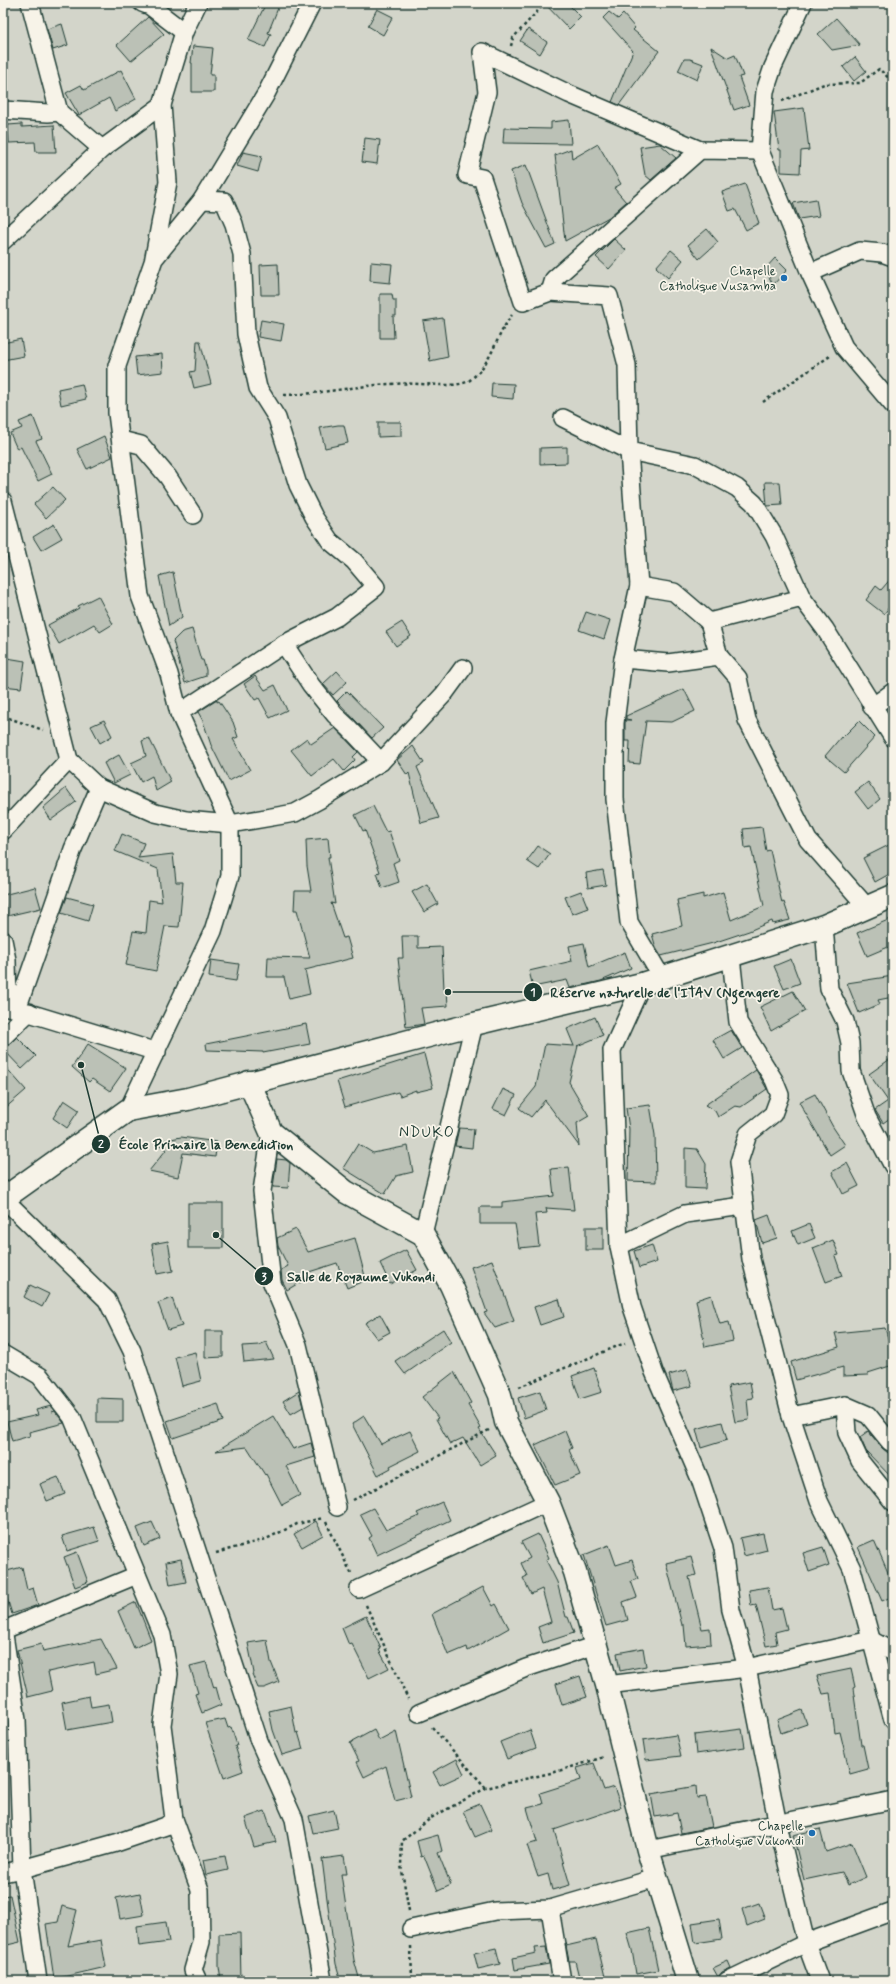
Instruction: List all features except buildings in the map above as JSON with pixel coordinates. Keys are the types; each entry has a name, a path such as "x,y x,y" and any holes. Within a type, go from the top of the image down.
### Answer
{"street":[{"path":"30,3 48,78 59,112 102,149"},
{"path":"142,3 150,6 184,32"},
{"path":"128,1110 157,1052 213,931 230,876 230,824 179,713 169,674 140,596 117,414 117,366 154,260 168,182 162,105 184,32 198,3"},
{"path":"154,260 202,200 266,94 312,3"},
{"path":"803,3 773,67 764,91 760,151 810,274 844,347 893,405"},
{"path":"652,981 629,922 615,799 614,723 622,659 639,586 629,451 627,365 609,296 550,292 523,302 482,178 467,175 487,92 482,52 506,65 700,150 760,151"},
{"path":"3,241 102,149 162,105"},
{"path":"3,110 48,113 59,112"},
{"path":"550,292 554,278 700,150"},
{"path":"179,713 284,644 337,617 376,587 354,561 330,541 314,517 298,485 277,418 258,388 246,334 242,254 234,224 224,201 202,200"},
{"path":"810,274 860,251 882,253 893,257"},
{"path":"563,418 629,451 695,466 737,488 754,503 774,536 802,598 825,629 872,707 893,738"},
{"path":"121,440 140,445 168,477 193,515"},
{"path":"3,506 69,760 99,788 155,813 186,820 230,824 295,813 382,762 444,694 463,668"},
{"path":"639,586 674,592 709,622 719,656 738,678 747,720 808,840 867,907"},
{"path":"709,622 802,598"},
{"path":"284,644 311,685 335,715 350,728 382,762"},
{"path":"622,659 668,663 719,656"},
{"path":"872,707 893,692"},
{"path":"3,831 69,760"},
{"path":"3,1037 73,849 99,788"},
{"path":"323,1981 294,1819 259,1741 198,1558 132,1351 107,1300 3,1199 128,1110 188,1099 474,1024 652,981 731,957 824,926 893,896"},
{"path":"824,926 829,990 845,1021 850,1043 851,1071 867,1117 893,1166"},
{"path":"3,940 14,1008"},
{"path":"731,957 738,1022 774,1080 780,1095 773,1114 748,1134 739,1162 743,1206 751,1259 791,1416 819,1501 852,1569 893,1720"},
{"path":"652,981 612,1050 619,1246 632,1307 654,1372 711,1507 723,1548 731,1610 747,1668 778,1825 806,1943 820,1981"},
{"path":"14,1008 157,1052"},
{"path":"423,1234 474,1024"},
{"path":"250,1082 271,1132 346,1192 423,1234 451,1285 500,1395 506,1422 548,1502 575,1572 607,1685 648,1850 688,1981"},
{"path":"271,1132 262,1191 272,1283 298,1344 337,1507"},
{"path":"619,1246 685,1214 743,1206"},
{"path":"3,1354 40,1376 72,1417 162,1635 168,1674 162,1725 174,1819 200,1890 201,1942 193,1970 198,1981"},
{"path":"791,1416 845,1405 868,1415 890,1442 893,1442"},
{"path":"845,1405 847,1433 860,1460 893,1502"},
{"path":"359,1589 548,1502"},
{"path":"38,1981 22,1869 3,1629 137,1575"},
{"path":"607,1685 747,1668 871,1640 893,1652"},
{"path":"419,1713 526,1668 596,1646"},
{"path":"648,1850 778,1825 893,1800"},
{"path":"3,1872 22,1869 166,1826 174,1819"},
{"path":"411,1929 494,1911 550,1909 656,1878"},
{"path":"550,1909 562,1981"},
{"path":"727,1981 806,1943 893,1911"}],"path":[{"path":"506,65 513,38 545,3"},
{"path":"762,111 824,84 860,83 880,69 893,82"},
{"path":"258,388 276,395 309,395 366,386 408,383 446,385 469,381 488,362 503,327 523,302"},
{"path":"763,402 844,347"},
{"path":"3,716 64,737"},
{"path":"500,1395 642,1336"},
{"path":"198,1558 266,1539 297,1524 324,1517"},
{"path":"412,1981 411,1929 401,1865 402,1841 431,1818 486,1788 555,1772 623,1751"}],"shaded area":[{"path":"3,3 893,3 893,1981 3,1981"}],"place":[{"name":"Chapelle Catholique Vusamba","path":"784,278"},
{"name":"Réserve naturelle de l'ITAV (Ngengere","path":"448,992"},
{"name":"École Primaire la Benediction","path":"81,1065"},
{"name":"Salle de Royaume Vukondi","path":"216,1235"},
{"name":"Chapelle Catholique Vukondi","path":"812,1833"}],"district":[{"name":"NDUKO","path":"427,1133"}]}
